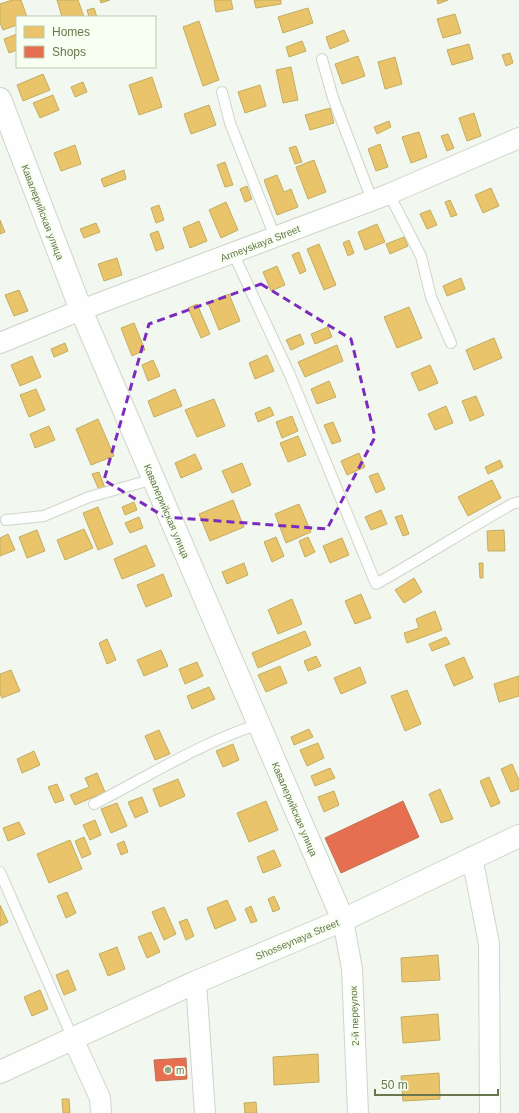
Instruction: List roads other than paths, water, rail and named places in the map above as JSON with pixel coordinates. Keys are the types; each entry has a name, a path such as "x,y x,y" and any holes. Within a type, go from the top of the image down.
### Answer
{"street":[{"name":"Кавалерийская улица","path":"0,99 81,310 343,920"},
{"name":"Armeyskaya Street","path":"0,343 81,310 381,197 519,138"},
{"name":"Shosseynaya Street","path":"0,1072 196,982 343,920 472,857 519,836"},
{"path":"472,857 489,944 490,1113"},
{"name":"2-й переулок","path":"343,920 352,969 358,1113"},
{"path":"196,982 205,1113"},
{"path":"73,1039 100,1098 101,1113"}],"lane":[{"path":"322,59 333,98 381,197 421,256 431,297 451,343"},
{"path":"222,92 235,138 276,237"},
{"path":"233,253 290,375 376,584 427,555 466,530 512,504 519,502"},
{"path":"6,520 44,516 90,497 154,479"},
{"path":"94,804 198,748 231,733 259,724"},
{"path":"0,872 73,1039"}],"place":[{"name":"m","path":"168,1070"}]}
